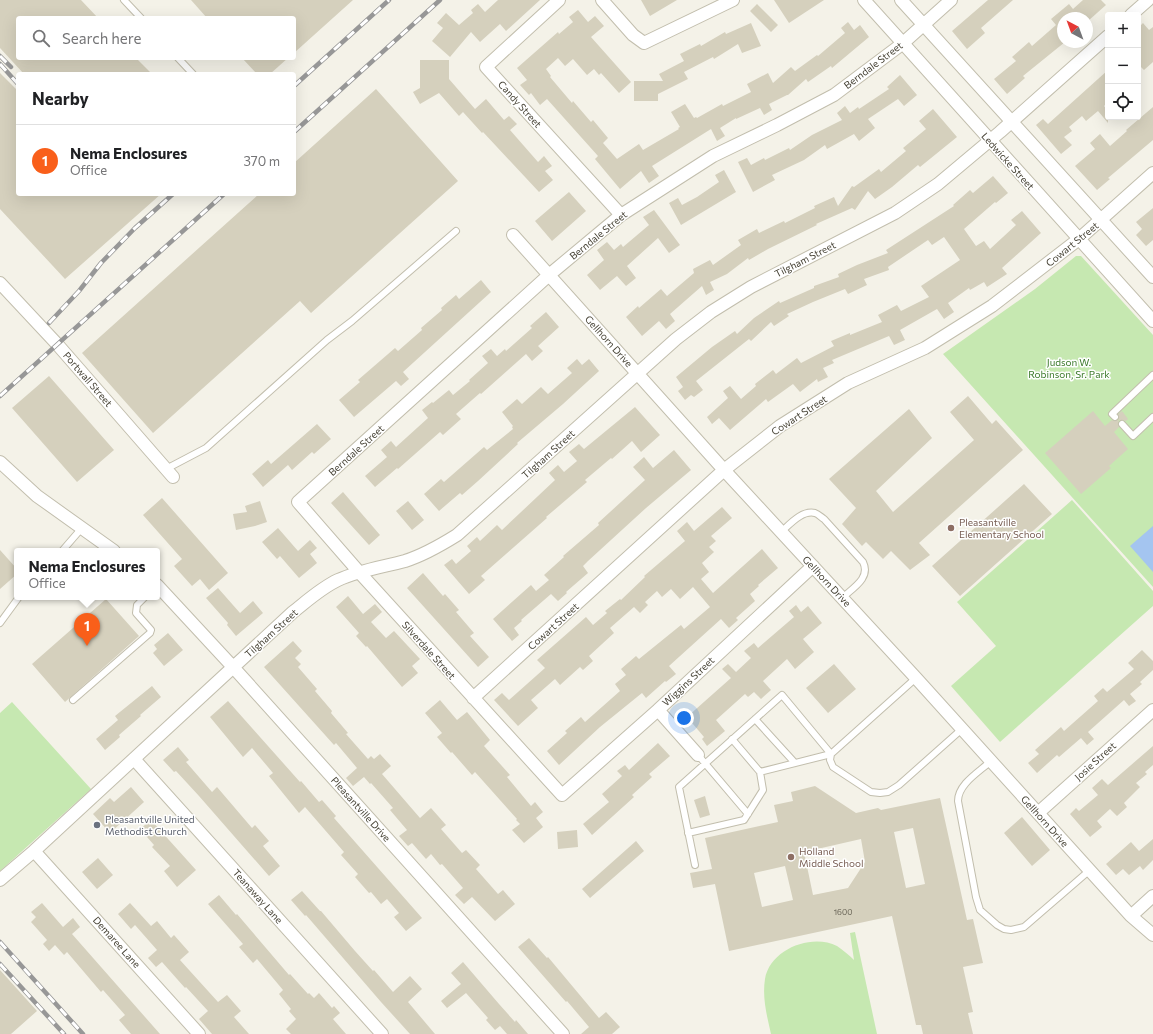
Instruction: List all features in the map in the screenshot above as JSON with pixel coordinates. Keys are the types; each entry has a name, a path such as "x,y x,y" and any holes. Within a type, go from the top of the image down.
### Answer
{"street":[{"name":"Candy Street","path":"559,0 486,67 620,215"},
{"path":"602,0 633,35 644,43 733,0"},
{"name":"Ledwicke Street","path":"864,0 1153,321"},
{"path":"901,0 1153,277"},
{"name":"Berndale Street","path":"298,502 549,275 620,215 713,156 834,95 902,44 951,0"},
{"path":"1134,12 1148,0"},
{"name":"Tilgham Street","path":"0,880 293,612 317,593 337,581 359,572 406,560 425,553 457,535 676,339 712,312 751,288 895,213 938,184 1012,122 1105,39"},
{"name":"Cowart Street","path":"473,698 724,470 780,426 848,383 925,348 992,306 1079,239 1153,173"},
{"name":"Gellhorn Drive","path":"513,235 724,470 916,678 1130,916 1153,934"},
{"name":"Portwall Street","path":"0,283 58,344 170,473"},
{"path":"0,462 36,496 110,548"},
{"name":"Silverdale Street","path":"298,502 359,572 562,795"},
{"name":"Wiggins Street","path":"562,795 658,710 812,566"},
{"name":"Pleasantville Drive","path":"160,588 234,667 563,1034"},
{"path":"658,710 701,760"},
{"name":"Josie Street","path":"1038,813 1153,710"},
{"name":"Teanaway Lane","path":"134,759 382,1034"},
{"name":"Demaree Lane","path":"34,850 199,1034"},
{"path":"1130,916 1153,896"},
{"name":"Gellhorn Drive","path":"1142,925 1153,941"}],"lane":[{"path":"124,0 139,16"},
{"path":"180,60 191,72"},
{"path":"170,473 206,448 327,340 352,321 456,231"},
{"path":"1115,417 1112,414 1153,375"},
{"path":"1122,424 1133,436 1153,417"},
{"path":"781,532 799,516 807,513 816,513 824,519 863,562 865,567 865,575 860,583 842,598"},
{"path":"64,548 81,528"},
{"path":"0,623 17,600"},
{"path":"73,700 150,633 151,630 136,613 137,605 141,600"},
{"path":"760,772 831,754 916,678"},
{"path":"695,865 679,787 701,760 732,740 782,695 831,754 830,760 833,767 872,792 888,792 899,785 962,729"},
{"path":"755,719 795,763"},
{"path":"688,833 744,820 763,790 760,772 732,740"},
{"path":"701,760 748,814"},
{"path":"991,761 966,783 958,795 976,897 980,910 1004,929 1011,930 1024,927 1090,870"}],"green space":[{"name":"Judson W. Robinson, Sr. Park","path":"1076,256 1081,256 1153,335 1153,587 943,354 1035,289"},
{"path":"1072,500 1153,591 1153,606 1000,742 951,686 996,646 957,602"},
{"path":"12,702 91,789 0,871 0,713"},
{"path":"855,932 877,1034 771,1034 765,1007 764,986 769,968 775,959 783,952 794,946 816,941 827,942 837,946 854,960 850,933"}],"water":[{"path":"1153,526 1153,572 1130,546"}],"building":[{"path":"0,0 81,0 96,16 16,16 16,60 138,60 150,72 22,72 0,48"},
{"path":"191,0 353,0 296,51 296,16 205,16"},
{"path":"498,0 540,0 506,31 500,24 480,42 471,32 450,57 432,41 443,28 437,23 446,13 459,25 473,13 471,10 478,4 485,12"},
{"path":"641,0 677,0 650,16"},
{"path":"774,0 824,0 789,23"},
{"path":"988,0 1013,0 981,28 985,33 967,49 952,31"},
{"path":"1083,0 1101,0 1106,5 1093,17 1093,12 1059,12 1069,4 1073,9"},
{"path":"757,4 778,25 771,32 750,11"},
{"path":"578,10 588,22 595,16 604,26 591,37 631,82 619,93 601,73 599,75 594,69 587,75 573,59 565,66 558,58 546,69 551,76 550,77 572,103 573,101 591,122 593,120 608,138 603,143 617,159 639,144 643,150 679,129 678,128 680,127 671,112 685,104 694,118 697,118 722,104 723,106 751,92 747,84 768,73 773,83 791,67 795,71 817,55 818,56 845,33 841,28 848,22 854,30 860,25 869,37 832,68 831,66 808,82 806,79 788,95 769,104 772,110 764,115 760,108 736,118 720,128 725,136 717,141 711,129 652,166 659,176 649,183 641,171 620,189 595,159 598,156 547,99 540,105 531,93 529,95 520,85 527,80 517,68 558,32 559,34 573,22 569,17"},
{"path":"1057,14 1058,48 1023,76 1025,78 1007,94 994,79 1016,61 1012,57 1029,42 1032,46 1056,25 1051,19"},
{"path":"751,23 761,46 742,53 738,44 714,59 713,57 684,72 688,79 658,94 658,101 634,101 634,81 663,81 659,74 684,61 680,54 700,44 701,46 725,32 726,34"},
{"path":"1143,23 1149,30 1153,27 1153,62 1144,70 1141,67 1141,25"},
{"path":"244,60 286,60 272,72 255,72"},
{"path":"420,60 449,60 449,79 475,109 486,99 504,120 509,116 517,124 510,130 538,162 544,156 552,166 545,171 553,180 539,192 463,112 459,116 439,93 420,104 413,92 420,88"},
{"path":"0,73 16,89 16,196 159,196 65,279 0,209"},
{"path":"1105,73 1105,119 1098,111 1086,121 1082,116 1069,127 1072,131 1064,137 1072,145 1061,154 1036,125 1043,119 1048,124"},
{"path":"900,75 917,95 904,106 898,99 868,119 875,128 859,141 854,134 827,149 825,145 804,160 772,175 775,180 753,192 738,162 747,158 751,165 789,148 790,150 812,135 842,120 837,113 845,106 850,113 858,107 859,109 889,89 887,87"},
{"path":"376,89 458,181 311,313 300,301 153,433 82,353 257,196 296,196 296,161"},
{"path":"1153,107 1153,140 1108,178 1110,179 1097,190 1075,166 1095,149 1090,143 1100,134 1110,146 1138,120 1141,120 1141,117"},
{"path":"933,109 957,137 920,167 918,165 875,199 868,191 855,210 852,208 816,224 817,225 749,260 748,258 727,274 710,282 714,290 706,295 702,286 670,314 675,321 666,329 659,321 642,336 626,317 661,289 667,296 694,273 693,269 710,260 713,265 741,245 738,240 757,229 759,233 784,221 785,223 815,208 814,206 834,197 838,206 852,186 854,187 879,169 881,172 906,151 903,148 926,129 919,121"},
{"path":"724,170 736,192 681,225 669,203 678,198 682,205 697,197 719,182 715,175"},
{"path":"993,176 1008,193 996,203 995,202 964,229 976,246 984,241 990,249 1016,225 1011,220 1022,211 1041,233 1002,268 1007,274 987,287 984,282 970,290 969,288 948,303 954,312 944,319 937,309 900,330 905,340 894,345 889,336 832,360 834,363 823,368 828,377 818,382 817,379 800,392 793,384 768,402 766,399 730,430 719,418 712,424 707,417 728,398 723,391 730,386 741,399 756,386 755,384 773,370 776,374 797,358 801,363 834,346 831,341 882,322 878,315 897,305 901,311 929,297 921,286 960,260 944,237 932,245 928,240 888,267 889,270 864,279 867,285 848,294 845,289 813,302 787,314 789,316 774,326 771,322 751,341 749,339 696,381 703,390 694,397 691,395 685,400 678,391 683,387 676,377 712,347 735,331 737,334 754,318 779,301 780,303 814,288 814,286 839,277 838,274 857,265 888,253 886,250 954,206 953,205 970,190 973,193"},
{"path":"569,192 586,211 552,241 535,221"},
{"path":"1153,208 1153,240 1146,246 1136,235 1142,229 1136,222"},
{"path":"654,210 680,245 669,253 658,238 627,266 636,278 626,286 617,276 600,290 587,275 604,260 597,250 607,242 614,250 621,244 623,247 649,225 643,217"},
{"path":"481,280 491,292 403,372 409,379 401,386 396,381 354,417 339,400 360,382 358,380 395,348 398,351 422,330 421,328 442,310 441,308 456,295 459,299"},
{"path":"546,312 559,327 538,346 543,351 532,361 526,354 456,414 461,419 443,435 440,432 375,487 365,476 387,457 381,450 391,441 396,447 428,418 422,410 449,390 453,395 488,363 482,356 491,349 497,356 505,349 506,351 532,328 530,326"},
{"path":"577,359 582,365 589,359 599,371 517,443 518,444 462,495 460,493 439,511 424,494 441,479 444,482 484,447 487,450 513,429 513,426 502,412 517,399 522,404 541,387 548,394 572,373 567,368"},
{"path":"49,376 114,450 77,482 12,408"},
{"path":"968,396 992,424 996,420 1023,450 919,543 930,555 910,570 891,551 883,559 866,542 862,546 842,524 856,508 829,479 909,409 932,438 876,491 893,512 974,440 950,412"},
{"path":"635,407 660,435 641,452 632,441 612,459 611,458 585,480 587,482 481,576 485,580 469,594 444,565 452,559 456,564 471,551 467,546 477,537 480,541 497,525 502,530 555,480 549,473 558,465 564,472 577,461 569,452 579,444 584,449"},
{"path":"1093,411 1105,426 1112,420 1118,420 1118,414 1122,411 1128,419 1126,421 1119,420 1119,427 1114,432 1128,449 1109,466 1111,468 1081,494 1045,453"},
{"path":"317,424 331,439 314,454 312,452 292,470 288,465 263,487 252,474 268,460 271,464"},
{"path":"674,450 691,470 646,508 588,561 583,566 588,573 558,601 551,594 521,620 522,621 514,628 519,635 512,641 493,619 531,585 536,591 549,580 544,575 564,557 563,556 599,525 598,523 645,480 633,467 644,457 653,468"},
{"path":"1024,484 1052,514 960,596 932,566"},
{"path":"343,492 380,535 369,545 331,503"},
{"path":"162,498 228,573 209,590 200,579 192,586 174,566 182,559 143,515"},
{"path":"260,501 267,522 236,530 233,514 247,512 245,506"},
{"path":"408,501 424,520 412,530 396,511"},
{"path":"722,507 732,518 711,536 716,541 709,547 714,552 702,563 709,572 701,579 713,593 762,549 778,568 750,594 755,601 736,618 738,620 729,628 721,619 669,666 676,674 666,682 665,681 646,698 642,693 600,727 559,765 547,751 567,733 565,731 581,717 585,722 620,691 615,684 626,675 621,669 636,656 639,659 681,625 684,629 710,607 693,587 680,599 671,589 662,597 657,591 645,602 648,605 640,613 634,607 610,628 614,633 589,656 593,661 583,670 580,667 560,685 555,679 531,700 538,708 518,726 494,700 502,693 509,700 545,668 537,660 586,617 593,625 607,613 605,611 620,599 621,600 645,577 644,576 685,541 677,531 687,522 694,531"},
{"path":"278,528 298,551 310,540 317,548 310,554 317,563 299,578 280,556 277,559 262,542"},
{"path":"0,550 14,566 14,577 0,589"},
{"path":"423,573 443,596 445,594 459,610 456,612 474,633 470,636 489,657 478,667 407,588"},
{"path":"218,588 240,613 253,601 263,613 236,636 227,625 228,623 206,598"},
{"path":"348,596 363,614 375,604 382,612 371,622 386,638 394,631 420,659 412,666 418,673 402,687 367,646 366,647 356,636 359,633 336,607"},
{"path":"105,600 107,600 139,636 65,702 32,664"},
{"path":"796,605 801,612 808,606 822,623 803,639 814,652 795,669 787,659 763,681 771,690 761,699 754,692 748,697 745,694 716,720 725,731 707,746 702,739 704,737 687,717 731,678 722,669 728,664 736,672 751,658 744,651 754,643 758,648 794,617 789,611"},
{"path":"168,633 183,650 164,666 153,653 157,649 154,645"},
{"path":"293,641 302,651 295,658 301,664 298,667 317,689 315,691 348,733 346,734 368,759 371,756 374,759 380,754 391,766 382,774 420,818 431,808 446,825 441,829 462,853 466,850 480,865 476,869 498,894 503,890 515,904 495,921 472,897 464,904 455,895 463,888 442,864 440,865 431,854 426,859 412,843 408,846 399,836 407,830 390,810 393,808 371,783 370,784 364,777 353,786 346,778 357,768 336,743 334,745 264,667"},
{"path":"1142,650 1153,661 1153,670 1140,682 1142,684 1130,694 1136,701 1129,706 1124,700 1088,732 1094,739 1087,745 1081,738 1059,757 1057,755 1037,773 1028,763 1039,754 1035,750 1061,727 1064,731 1098,701 1094,696 1103,688 1107,692 1134,669 1128,663"},
{"path":"834,664 856,689 828,713 806,688"},
{"path":"152,686 161,697 140,715 141,716 119,735 120,737 105,750 96,739 118,720 115,716"},
{"path":"440,700 457,720 467,712 490,740 484,746 510,775 507,777 531,806 535,802 543,812 536,818 543,827 524,843 512,830 520,824 516,820 517,819 475,772 472,775 437,737 442,733 425,713"},
{"path":"228,701 300,782 301,781 319,802 322,800 336,816 334,818 422,918 406,931 394,917 399,913 387,899 381,904 371,892 369,893 355,877 358,874 341,855 344,852 305,807 299,813 269,776 273,773 252,748 243,757 210,717"},
{"path":"658,743 670,756 649,774 652,777 632,795 634,797 592,835 583,824 609,802 602,794 622,776 617,771 625,765 629,770"},
{"path":"1153,746 1153,765 1145,772 1147,774 1136,783 1140,787 1124,803 1127,807 1117,816 1110,809 1097,821 1102,827 1090,837 1070,814 1076,808 1079,811 1098,795 1092,788 1102,779 1108,785"},
{"path":"178,747 189,760 186,762 212,792 217,787 252,828 255,825 269,841 263,846 280,866 269,876 199,796 176,771 174,772 163,760"},
{"path":"815,786 856,813 878,808 881,810 940,798 967,920 973,919 983,963 963,967 973,1012 968,1013 973,1034 923,1034 921,1025 916,1025 892,916 729,951 715,884 693,888 690,873 712,869 705,838 778,822 774,805 793,801 791,792","holes":["913,828 925,884 906,888 894,832","861,839 865,862 848,888 813,895 804,852","785,866 793,900 762,907 754,873"]},
{"path":"131,787 144,802 110,833 93,814 110,798 114,802"},
{"path":"705,796 710,815 700,818 694,800"},
{"path":"1022,817 1050,850 1032,866 1004,833"},
{"path":"151,820 196,870 177,887 164,871 170,866 152,847 154,845 140,829"},
{"path":"577,830 578,847 558,849 557,832"},
{"path":"1153,839 1153,860 1143,870 1140,866 1129,875 1123,869 1116,875 1106,864 1131,842 1139,851"},
{"path":"636,841 644,851 590,898 582,889"},
{"path":"98,858 113,875 97,889 82,872"},
{"path":"302,891 393,992 410,976 422,989 408,1002 435,1034 410,1034 306,915 305,916 291,900"},
{"path":"219,895 289,975 290,974 308,994 309,993 314,998 319,993 332,1008 334,1006 340,1013 333,1019 346,1034 291,1034 286,1029 296,1019 289,1011 291,1009 279,994 283,990 257,959 253,963 239,947 243,944 208,904"},
{"path":"42,903 63,927 73,918 80,927 72,934 160,1034 131,1034 119,1020 125,1015 103,990 101,992 67,952 64,955 55,945 49,951 43,944 47,940 31,922 36,917 31,912"},
{"path":"130,903 151,926 157,921 171,938 174,935 189,952 180,960 218,1002 227,995 241,1011 234,1017 249,1034 212,1034 199,1019 208,1011 162,962 156,967 148,958 157,950 135,925 131,929 118,914"},
{"path":"529,938 547,958 548,957 599,1018 606,1012 620,1027 612,1034 581,1034 589,1027 518,947"},
{"path":"463,962 515,1022 516,1020 528,1034 507,1034 500,1026 495,1030 486,1020 488,1018 466,993 447,1008 441,1001 461,984 451,973"},
{"path":"0,970 37,1011 11,1034 0,1034"}],"railway":[{"path":"296,84 389,0"},
{"path":"296,130 440,0"},
{"path":"0,56 11,67"},
{"path":"0,64 16,82"},
{"path":"49,323 79,291 101,263 135,228 171,196"},
{"path":"0,396 222,196"},
{"path":"0,942 83,1034"},
{"path":"0,964 64,1034"}],"place":[{"name":"Pleasantville Elementary School","path":"951,528"},
{"name":"Nema Enclosures","path":"87,646"},
{"name":"Pleasantville United Methodist Church","path":"97,825"},
{"name":"Holland Middle School","path":"791,857"}]}
